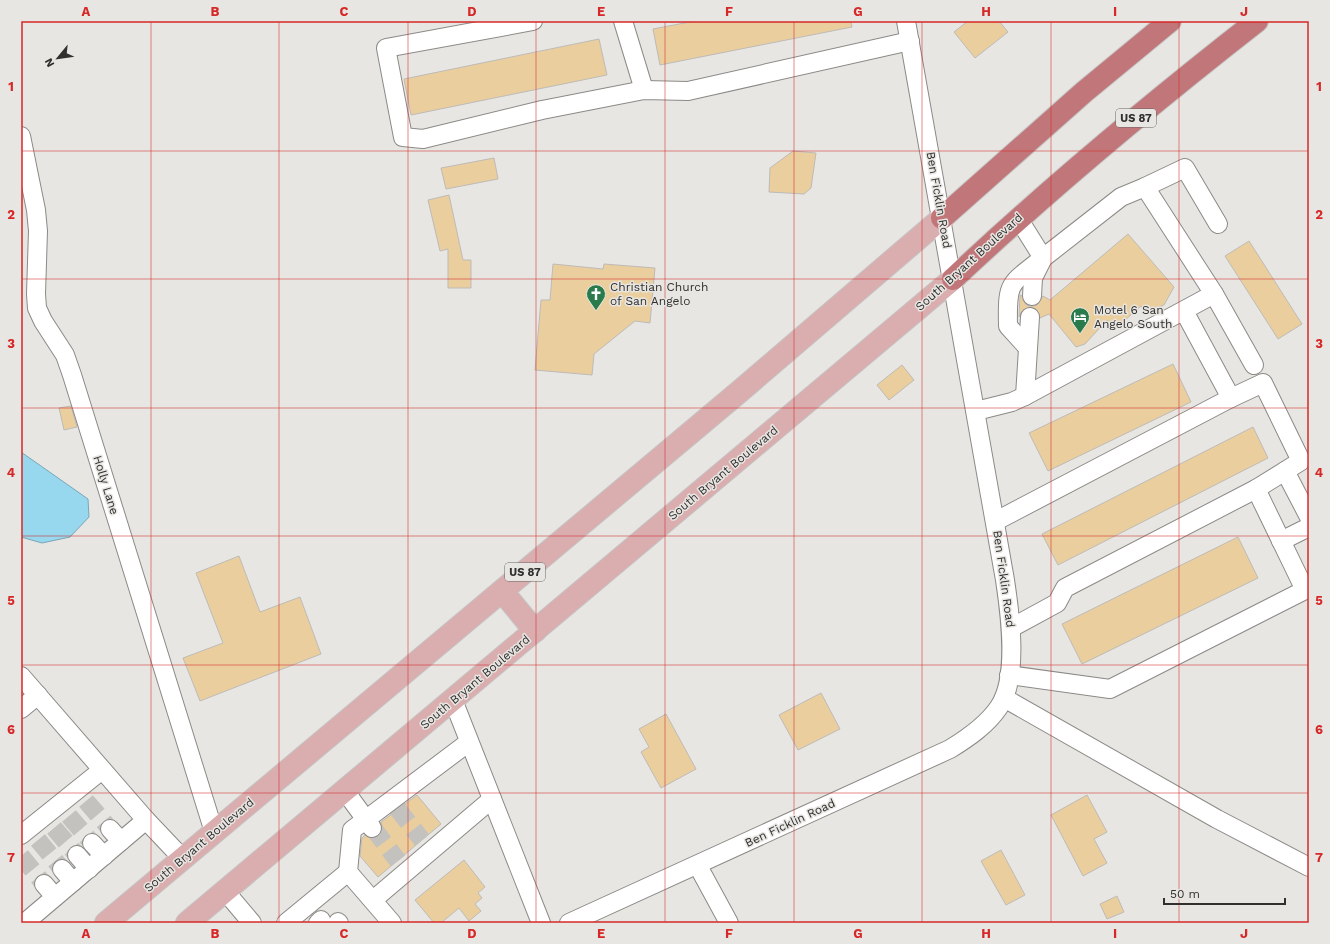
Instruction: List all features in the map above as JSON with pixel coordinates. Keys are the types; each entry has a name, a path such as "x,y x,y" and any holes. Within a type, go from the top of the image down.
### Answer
{"highway":[{"name":"South Bryant Boulevard","path":"942,218 1084,92 1170,21"},
{"name":"South Bryant Boulevard","path":"953,279 1018,218 1182,80 1257,21"}],"main road":[{"name":"South Bryant Boulevard","path":"106,923 502,591 942,218"},
{"name":"South Bryant Boulevard","path":"187,923 953,279"},
{"path":"502,591 535,631"}],"street":[{"path":"532,21 386,48 403,137 423,139 542,110 644,90 688,91 910,41"},
{"path":"623,21 644,90"},
{"name":"Ben Ficklin Road","path":"570,923 698,866 950,749 978,730 999,707 1004,698 1009,675 1011,628 996,521 906,21"},
{"name":"Holly Lane","path":"21,136 36,210 38,231 36,294 38,308 43,321 65,355 72,375 214,832"},
{"path":"1028,348 1008,326 1007,295 1013,282 1121,197 1185,168 1218,224"},
{"path":"1145,187 1214,294 1254,365"},
{"path":"1018,218 1043,258"},
{"path":"1032,296 1033,278 1043,258"},
{"path":"976,410 1012,402 1025,396 1214,294"},
{"path":"1184,311 1231,398"},
{"path":"1025,396 1030,317"},
{"path":"996,521 1231,398 1263,383 1301,461 1256,489 1065,588 1057,603 1011,628"},
{"path":"1285,471 1309,517"},
{"path":"1009,675 1110,689 1305,590 1256,489"},
{"path":"1281,541 1309,527"},
{"path":"21,676 146,820 183,859"},
{"path":"21,709 38,695"},
{"path":"1004,698 1218,819 1309,867"},
{"path":"453,700 541,923"},
{"path":"286,923 348,872 352,830 369,824 469,742"},
{"path":"29,835 49,822 81,796 102,770"},
{"path":"345,791 369,824"},
{"path":"373,900 402,866 427,845 492,799"},
{"path":"27,921 50,891 68,875 89,869 104,856 115,835 146,820"},
{"path":"92,843 104,856"},
{"path":"77,855 89,869"},
{"path":"698,866 729,923"},
{"path":"348,872 392,923"},
{"path":"225,891 252,923"}],"water":[{"path":"21,452 88,499 89,517 70,537 42,543 21,537"}],"building":[{"path":"695,21 851,21 852,27 660,65 653,29"},
{"path":"968,21 999,21 1008,32 975,58 954,32"},
{"path":"599,39 607,75 411,115 404,79"},
{"path":"793,151 816,153 811,188 804,194 769,192 770,168"},
{"path":"494,158 498,179 446,189 441,168"},
{"path":"449,195 463,260 471,260 471,288 448,288 448,249 440,251 428,200"},
{"path":"1128,234 1174,287 1164,305 1146,312 1141,306 1115,329 1107,320 1085,344 1076,347 1049,314 1040,318 1036,309 1030,307 1022,311 1019,317 1020,295 1022,296 1026,305 1031,306 1037,305 1043,296 1050,300"},
{"path":"1249,241 1302,324 1278,339 1225,256"},
{"name":"Christian Church of San Angelo","path":"553,264 603,269 604,264 655,268 650,323 635,321 594,354 592,375 535,370 541,300 550,300"},
{"path":"1173,364 1191,402 1048,471 1029,433"},
{"path":"902,365 914,380 889,400 877,385"},
{"path":"71,406 77,427 64,430 59,408"},
{"path":"1253,427 1268,458 1058,565 1042,534"},
{"path":"1238,537 1258,578 1082,664 1062,624"},
{"path":"239,556 260,612 300,597 321,654 200,701 183,658 223,643 196,573"},
{"path":"821,693 840,729 798,750 779,715"},
{"path":"666,714 696,769 661,788 641,752 649,747 639,729"},
{"path":"417,795 441,824 378,877 360,856 362,838 365,835 373,838 378,836 382,827 381,822"},
{"path":"1087,795 1107,832 1094,839 1107,863 1083,876 1051,815"},
{"path":"1001,850 1025,895 1006,905 981,861"},
{"path":"464,860 485,887 478,893 482,898 475,904 481,911 469,921 459,908 441,923 434,923 415,900"},
{"path":"1117,896 1124,912 1107,919 1100,904"}],"tunnel":[{"path":"86,801 110,829"},
{"path":"397,808 422,840"},
{"path":"69,816 92,843"},
{"path":"54,828 77,855"},
{"path":"373,828 398,861"},
{"path":"38,840 62,869"},
{"path":"21,856 44,884"}],"place":[{"name":"Christian Church of San Angelo","path":"596,311"},
{"name":"Motel 6 San Angelo South","path":"1080,334"}]}
